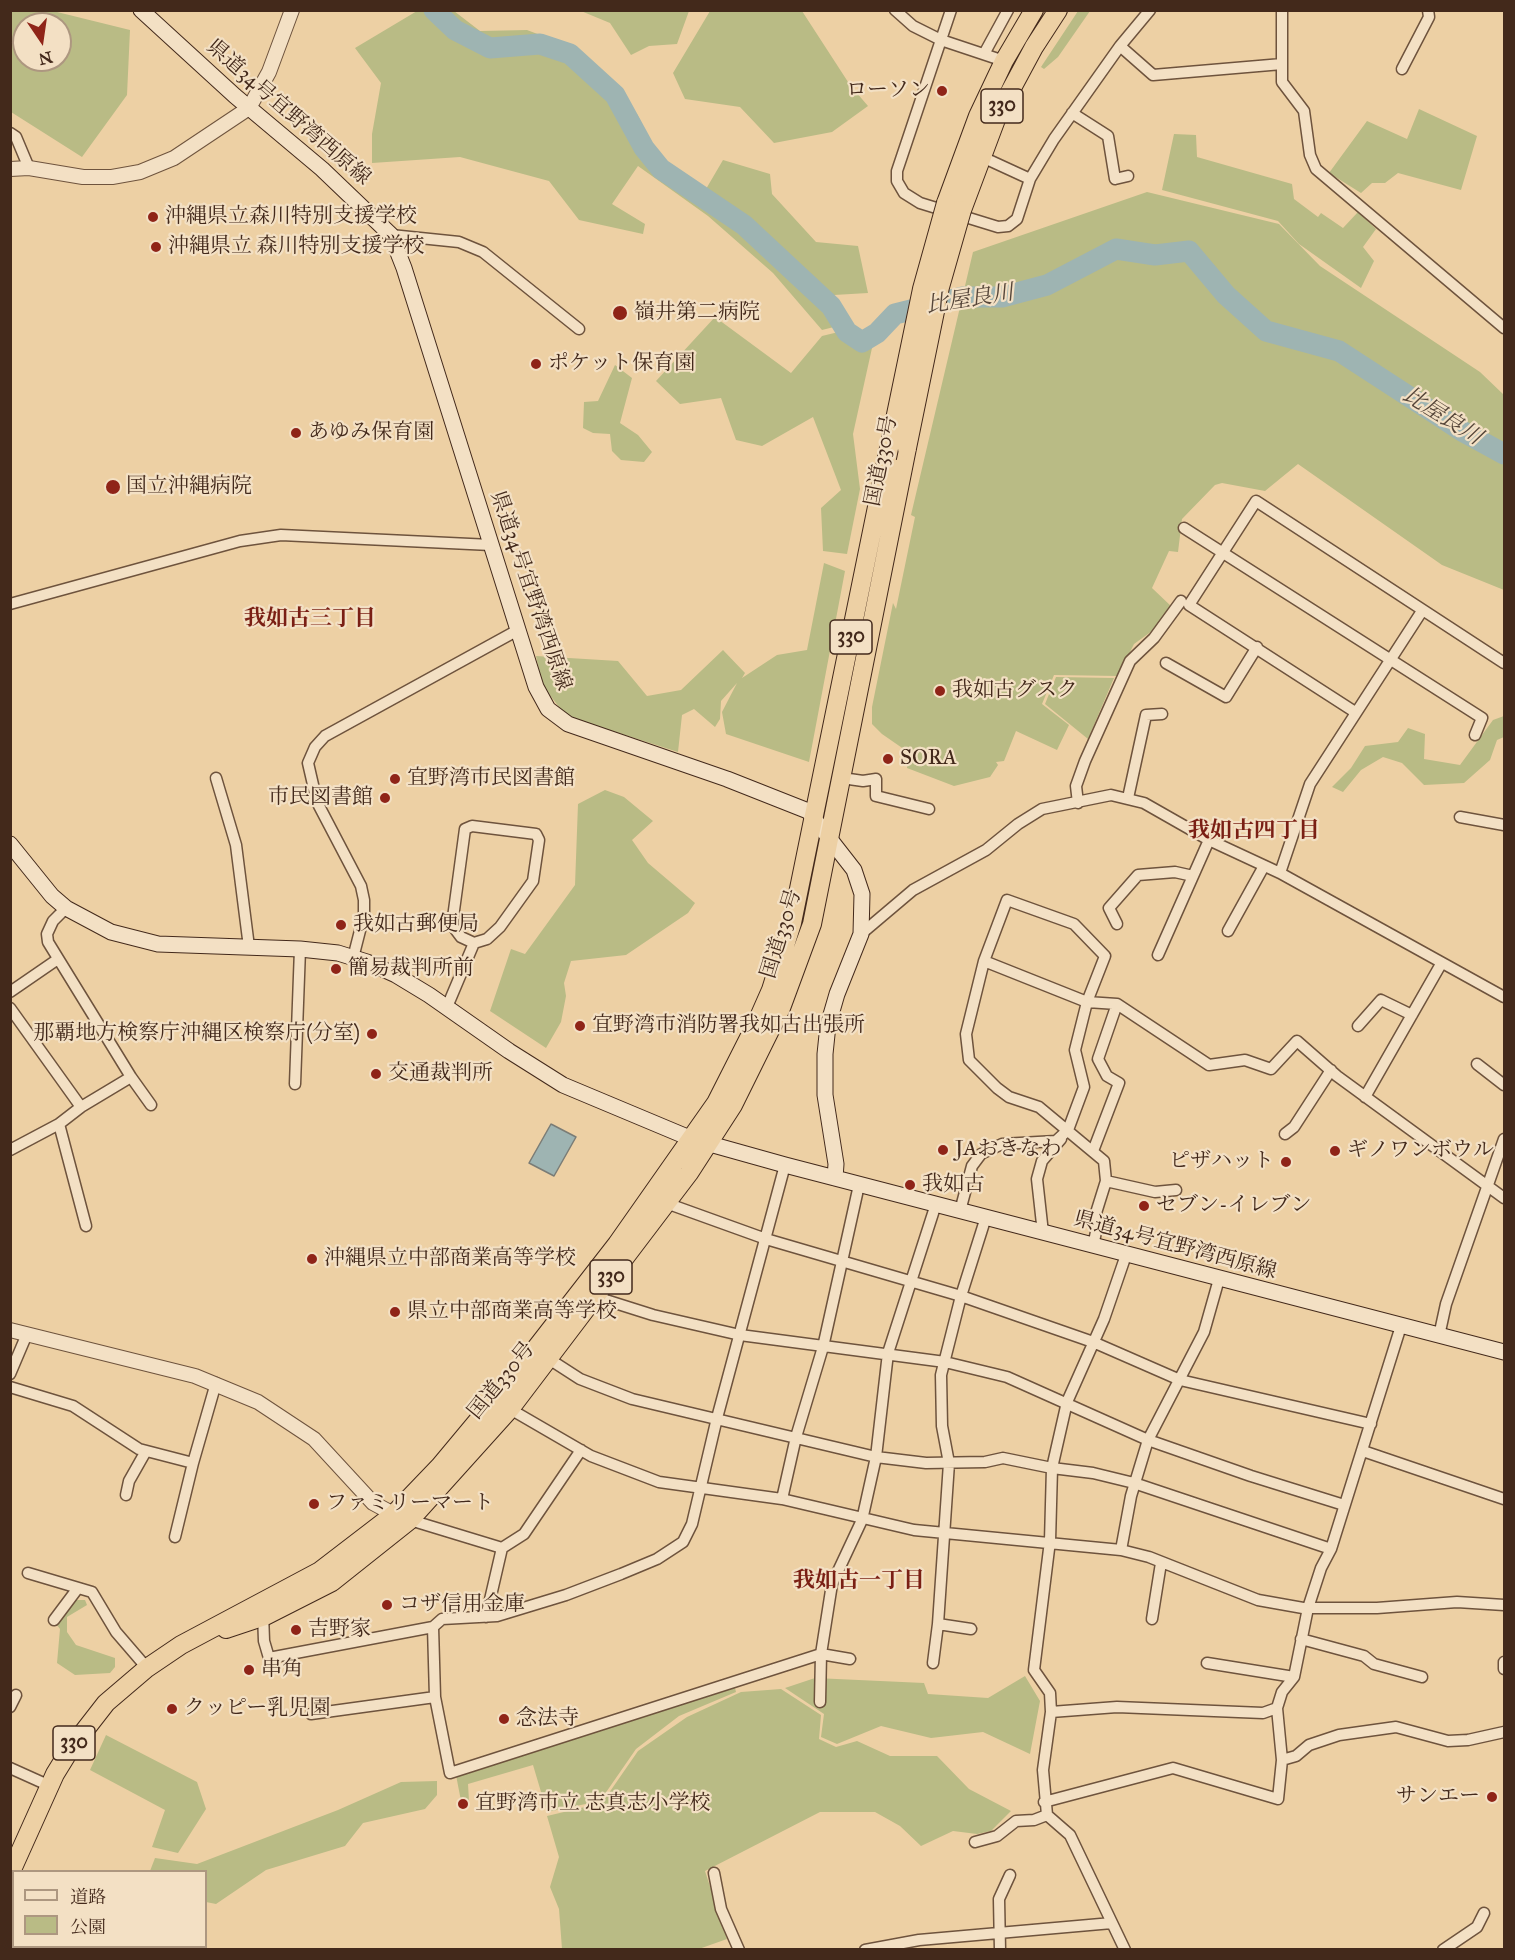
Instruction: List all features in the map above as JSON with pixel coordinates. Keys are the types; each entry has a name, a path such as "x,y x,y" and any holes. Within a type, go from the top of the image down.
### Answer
{"highway":[{"name":"国道330号","path":"10,1874 50,1786 71,1748 106,1703 147,1668 181,1645 261,1609 401,1518 510,1410 666,1203 701,1141 758,1057 781,1008 812,924 940,287 964,147 1004,61 1034,10"},
{"name":"国道330号","path":"401,1518 440,1466 505,1388 701,1141 716,1103 771,990 792,923 922,289 954,206 1015,81 1058,10"}],"main road":[{"name":"県道34号宜野湾西原線","path":"141,10 249,108 338,183 391,236 404,268 518,630 543,702 553,714 568,724 727,779 815,816 858,879 863,900 861,934 837,994 828,1025 825,1095 836,1164 835,1178"},
{"name":"県道34号宜野湾西原線","path":"12,849 41,885 66,908 111,932 136,939 180,946 300,949 353,958 396,975 563,1085 701,1141 859,1185 1504,1352"}],"street":[{"path":"10,169 29,168 83,177 112,177 140,172 174,158 249,108 269,72 292,10"},
{"path":"895,10 913,26 941,40 1004,61"},
{"path":"951,10 897,171 897,181 904,193 920,202 998,227 1008,226 1017,219 1030,178 1072,113 1120,46 1150,10"},
{"path":"984,54 1008,10"},
{"path":"1282,10 1282,82 1304,111 1310,155 1316,169 1504,328"},
{"path":"1402,69 1429,17 1428,10"},
{"path":"1120,46 1153,75 1282,64"},
{"path":"1072,113 1108,136 1115,179 1128,176"},
{"path":"10,133 16,137 29,168"},
{"path":"980,156 1030,178"},
{"path":"391,236 459,242 483,252 579,329"},
{"path":"1355,712 1257,647 1189,606 1256,501 1504,663"},
{"path":"1184,528 1482,718 1474,735"},
{"path":"10,604 240,541 281,535 491,544"},
{"path":"1077,803 1076,786 1085,761 1130,661 1154,638 1181,601"},
{"path":"1280,873 1310,784 1422,611"},
{"path":"353,958 364,915 364,900 361,886 317,801 309,763 315,747 325,736 518,630"},
{"path":"1166,663 1226,697 1257,647"},
{"path":"1128,798 1146,716 1162,714"},
{"path":"216,778 236,845 249,947"},
{"path":"842,778 876,780 876,796 928,809"},
{"path":"861,934 913,890 986,849 1042,809 1111,795 1144,803 1209,840 1280,873 1504,997"},
{"path":"1460,817 1504,825"},
{"path":"472,826 536,834 539,840 533,881 500,927 487,939 474,943 461,937 452,925 465,829 472,826"},
{"path":"1158,955 1209,840"},
{"path":"1228,931 1264,866"},
{"path":"1117,924 1109,908 1138,875 1175,872 1193,876"},
{"path":"1043,1233 1037,1179 1042,1161 1066,1133 1084,1087 1075,1050 1087,1002 1105,956 1074,924 1007,900 984,961 966,1034 969,1060 1009,1097 1039,1107 1066,1133 1104,1161 1106,1181 1096,1213 1093,1246"},
{"path":"66,908 53,921 47,934 48,942 131,1077 151,1105"},
{"path":"447,1007 474,943"},
{"path":"295,1084 300,949"},
{"path":"10,992 58,959"},
{"path":"984,961 1087,1002 1117,1004 1209,1065 1245,1060 1270,1070 1297,1041 1365,1097 1504,1198"},
{"path":"1365,1097 1441,964"},
{"path":"1358,1026 1381,1000 1412,1015"},
{"path":"1093,1151 1119,1083 1107,1076 1098,1059 1117,1004"},
{"path":"10,1008 81,1107"},
{"path":"1477,1064 1504,1085"},
{"path":"1285,1134 1294,1127 1330,1070"},
{"path":"10,1150 60,1124 81,1107 131,1077"},
{"path":"60,1124 86,1226"},
{"path":"960,1211 972,1166 981,1154 1002,1144 1045,1144 1066,1133"},
{"path":"1439,1336 1446,1304 1503,1144"},
{"path":"261,1609 264,1641 269,1658 433,1627 442,1619 497,1617 566,1595 657,1559 683,1542 692,1524 717,1418 785,1165"},
{"path":"1106,1181 1155,1192 1176,1190"},
{"path":"782,1499 796,1437 823,1347 859,1185"},
{"path":"666,1203 766,1239 961,1296 1093,1342 1180,1380 1371,1424"},
{"path":"820,1702 821,1654 832,1584 862,1520 876,1457 888,1353 936,1204"},
{"path":"933,1663 950,1463 941,1402 941,1375 961,1296 986,1217"},
{"path":"1125,1950 1070,1835 1047,1815 1044,1802 1043,1770 1051,1712 1050,1693 1034,1670 1050,1541 1052,1468 1066,1402 1093,1342 1126,1255"},
{"path":"1121,1550 1134,1483 1148,1440 1204,1332 1219,1279"},
{"path":"596,1296 653,1316 740,1335 823,1347 888,1353 945,1362 1007,1377 1148,1440 1344,1505"},
{"path":"1044,1802 1173,1768 1278,1800 1282,1760 1277,1708 1282,1692 1294,1677 1308,1608 1321,1568 1331,1549 1401,1326"},
{"path":"10,1330 169,1368 216,1383 258,1402 297,1426 328,1452 373,1503 401,1518 502,1548"},
{"path":"10,1374 27,1334"},
{"path":"549,1359 580,1379 632,1400 717,1418 876,1457 926,1464 985,1462 1003,1458 1052,1468 1094,1473 1134,1483 1331,1549"},
{"path":"175,1537 216,1383"},
{"path":"10,1387 72,1407 139,1449 193,1463"},
{"path":"510,1410 581,1450 659,1482 782,1499 862,1520 914,1530 1050,1541 1121,1550 1258,1600 1308,1608 1377,1608 1457,1602 1504,1605"},
{"path":"486,1617 502,1548 524,1534 581,1450"},
{"path":"126,1495 129,1481 146,1451"},
{"path":"1363,1451 1504,1499"},
{"path":"1152,1619 1161,1563"},
{"path":"28,1574 92,1592 116,1632 147,1668"},
{"path":"54,1620 78,1588"},
{"path":"938,1624 971,1629"},
{"path":"433,1627 435,1697 450,1773 821,1654 850,1659"},
{"path":"1301,1640 1364,1656 1374,1664 1422,1677"},
{"path":"1504,1662 1504,1669"},
{"path":"1207,1663 1294,1677"},
{"path":"10,1707 16,1695"},
{"path":"311,1714 435,1697"},
{"path":"1051,1712 1117,1707 1263,1713 1277,1708"},
{"path":"1282,1760 1296,1756 1309,1745 1339,1736 1396,1727 1448,1741 1468,1740 1504,1732"},
{"path":"10,1768 50,1786"},
{"path":"975,1842 997,1836 1016,1821 1034,1820 1047,1815"},
{"path":"714,1873 721,1909 739,1950"},
{"path":"1000,1950 999,1899 1010,1875"},
{"path":"1443,1950 1477,1927 1484,1913"},
{"path":"865,1950 1000,1933 1112,1923"}],"green space":[{"path":"10,11 57,12 12,12 12,72 72,72 72,16 130,30 127,95 82,157 11,112"},
{"path":"417,11 454,11 480,31 527,30 569,46 637,114 659,158 706,189 723,160 770,174 772,194 816,242 858,246 868,293 834,295 846,324 822,330 773,273 708,216 638,166 612,204 645,224 643,234 579,220 549,181 460,157 372,163 372,134 381,83 355,48"},
{"path":"581,11 689,11 677,44 649,46 631,55 610,23"},
{"path":"710,11 802,11 850,85 868,106 832,132 774,143 740,107 685,99 673,73"},
{"path":"1078,11 1090,11 1058,57 1044,69 1041,67"},
{"path":"1419,109 1477,136 1461,190 1398,173 1385,183 1372,183 1361,193 1329,173 1367,121 1407,139"},
{"path":"1174,134 1196,135 1197,157 1292,184 1294,199 1318,217 1321,213 1343,228 1358,212 1376,229 1363,247 1374,261 1361,288 1299,244 1278,221 1162,190"},
{"path":"1147,192 1279,224 1320,266 1480,372 1504,395 1504,590 1442,565 1298,464 1265,491 1222,483 1215,485 1182,519 1178,552 1169,551 1152,588 1172,607 1152,631 1134,644 1118,676 1054,675 1042,704 1069,725 1057,750 1016,731 1004,761 996,762 998,765 990,777 954,786 907,768 908,752 872,724 872,707 893,603 896,609 915,517 911,515 973,252"},
{"path":"715,317 791,373 822,336 855,328 872,348 853,434 860,489 847,554 823,551 821,508 841,490 813,417 762,446 736,440 721,398 680,404 656,381"},
{"path":"615,365 632,378 620,423 638,435 652,452 644,462 621,460 612,451 610,434 593,433 583,428 584,402 598,401"},
{"path":"824,563 845,571 809,762 726,734 722,712 737,683 721,701 720,719 715,727 694,709 682,715 678,752 566,716 542,685 536,656 618,661 647,696 681,690 723,650 745,673 742,678 777,655 807,650"},
{"path":"1056,677 1114,678 1088,739 1045,704"},
{"path":"1504,716 1504,737 1497,740 1490,760 1464,783 1424,785 1402,763 1383,757 1361,770 1343,792 1332,787 1351,768 1365,746 1398,742 1408,728 1425,734 1424,759 1460,765 1493,720"},
{"path":"605,790 624,797 653,821 632,840 648,863 695,903 688,913 626,955 571,961 564,983 566,996 561,1022 546,1048 490,1011 511,949 525,954 575,885 578,804"},
{"path":"68,1600 85,1600 87,1605 67,1617 67,1632 76,1645 115,1658 115,1667 110,1673 75,1675 57,1663 60,1629 57,1625"},
{"path":"1025,1676 1040,1701 1030,1754 983,1732 931,1738 881,1726 837,1744 821,1737 824,1714 785,1688 815,1678 924,1683 928,1694 988,1698"},
{"path":"735,1688 736,1692 679,1716 636,1749 600,1801 547,1812 533,1765 468,1784 469,1801 461,1801 456,1775"},
{"path":"781,1689 821,1715 819,1739 836,1747 857,1741 890,1756 937,1756 969,1789 1011,1811 991,1831 977,1834 953,1831 921,1846 900,1826 875,1812 820,1812 705,1871 727,1939 696,1950 562,1949 559,1909 550,1887 559,1857 547,1816 602,1803 638,1751 687,1717 741,1692"},
{"path":"106,1735 197,1782 206,1809 178,1853 152,1847 165,1810 90,1770"},
{"path":"437,1781 437,1795 425,1809 363,1823 345,1846 266,1870 216,1904 207,1902 207,1870 150,1870 155,1858 197,1864 338,1810 401,1782"}],"water":[{"path":"551,1124 576,1137 554,1176 529,1163"}],"waterway":[{"name":"比屋良川","path":"434,10 455,30 490,48 540,44 570,54 615,95 644,148 661,169 744,225 831,306 847,332 862,342 877,333 895,314 963,297 1002,297 1047,285 1116,249 1155,255 1189,251 1226,295 1266,331 1339,351 1462,431 1504,454"}],"place":[{"name":"ローソン","path":"942,91"},
{"name":"沖縄県立森川特別支援学校","path":"153,217"},
{"name":"沖縄県立 森川特別支援学校","path":"156,247"},
{"name":"嶺井第二病院","path":"620,313"},
{"name":"ポケット保育園","path":"536,364"},
{"name":"あゆみ保育園","path":"296,433"},
{"name":"国立沖縄病院","path":"113,487"},
{"name":"我如古グスク","path":"940,691"},
{"name":"SORA","path":"888,759"},
{"name":"宜野湾市民図書館","path":"395,779"},
{"name":"市民図書館","path":"385,798"},
{"name":"我如古郵便局","path":"341,925"},
{"name":"簡易裁判所前","path":"336,969"},
{"name":"宜野湾市消防署我如古出張所","path":"580,1026"},
{"name":"那覇地方検察庁沖縄区検察庁(分室)","path":"372,1034"},
{"name":"交通裁判所","path":"376,1074"},
{"name":"JAおきなわ","path":"943,1150"},
{"name":"ギノワンボウル","path":"1335,1151"},
{"name":"ピザハット","path":"1286,1162"},
{"name":"我如古","path":"910,1185"},
{"name":"セブン-イレブン","path":"1144,1206"},
{"name":"沖縄県立中部商業高等学校","path":"312,1259"},
{"name":"県立中部商業高等学校","path":"395,1312"},
{"name":"ファミリーマート","path":"314,1504"},
{"name":"コザ信用金庫","path":"387,1605"},
{"name":"吉野家","path":"296,1630"},
{"name":"串角","path":"249,1670"},
{"name":"クッピー乳児園","path":"172,1709"},
{"name":"念法寺","path":"504,1719"},
{"name":"サンエー","path":"1492,1797"},
{"name":"宜野湾市立 志真志小学校","path":"463,1804"}],"district":[{"name":"我如古三丁目","path":"310,620"},
{"name":"我如古四丁目","path":"1254,832"},
{"name":"我如古一丁目","path":"859,1582"}]}
